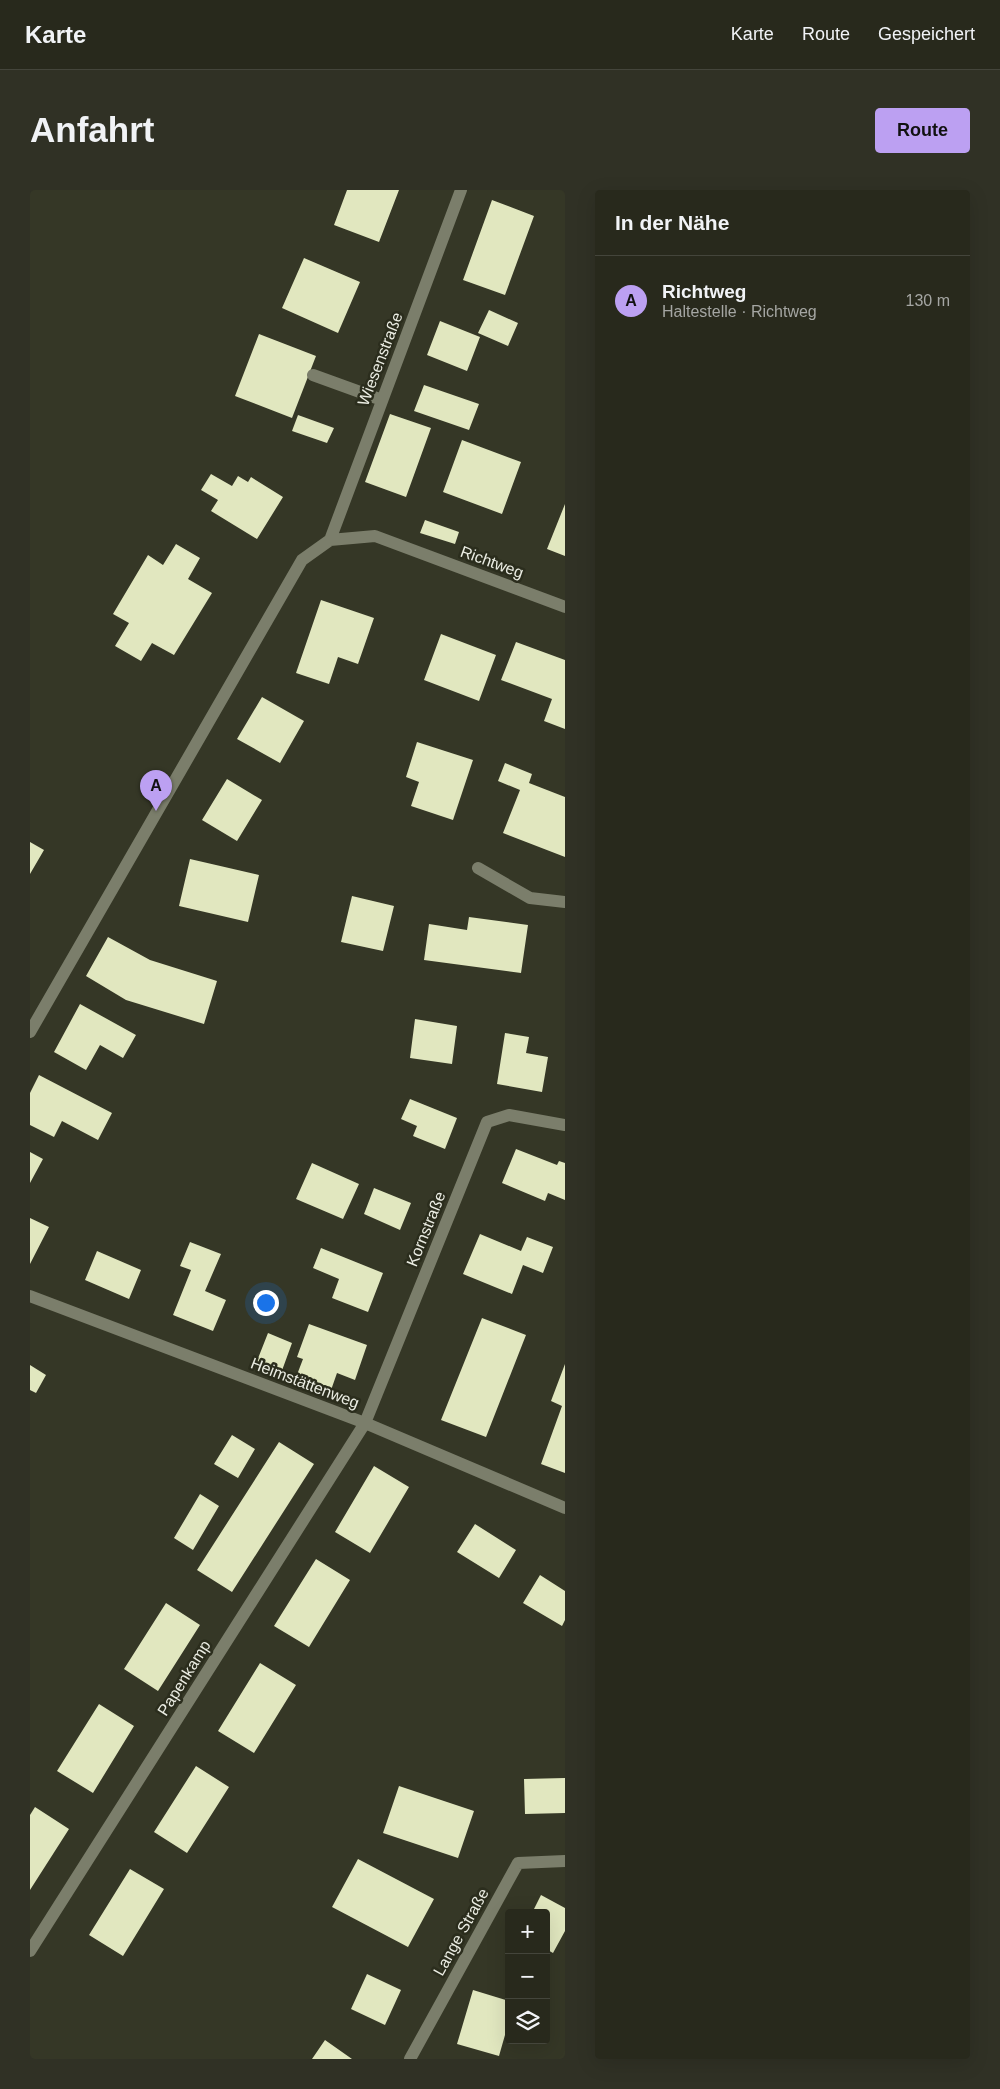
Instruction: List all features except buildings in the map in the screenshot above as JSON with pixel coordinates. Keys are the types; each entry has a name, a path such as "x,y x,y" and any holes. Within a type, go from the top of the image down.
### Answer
{"street":[{"name":"Wiesenstraße","path":"330,540 461,190"},
{"path":"312,375 382,400"},
{"name":"Richtweg","path":"330,540 375,536 565,607"},
{"path":"30,1032 302,560 330,540"},
{"path":"478,868 530,898 565,902"},
{"name":"Kornstraße","path":"365,1423 487,1122 510,1115 565,1125"},
{"name":"Heimstättenweg","path":"30,1296 365,1423 565,1508"},
{"name":"Papenkamp","path":"30,1951 365,1423"},
{"name":"Lange Straße","path":"410,2059 518,1863 565,1861"}],"place":[{"name":"Richtweg","path":"156,811"}]}
